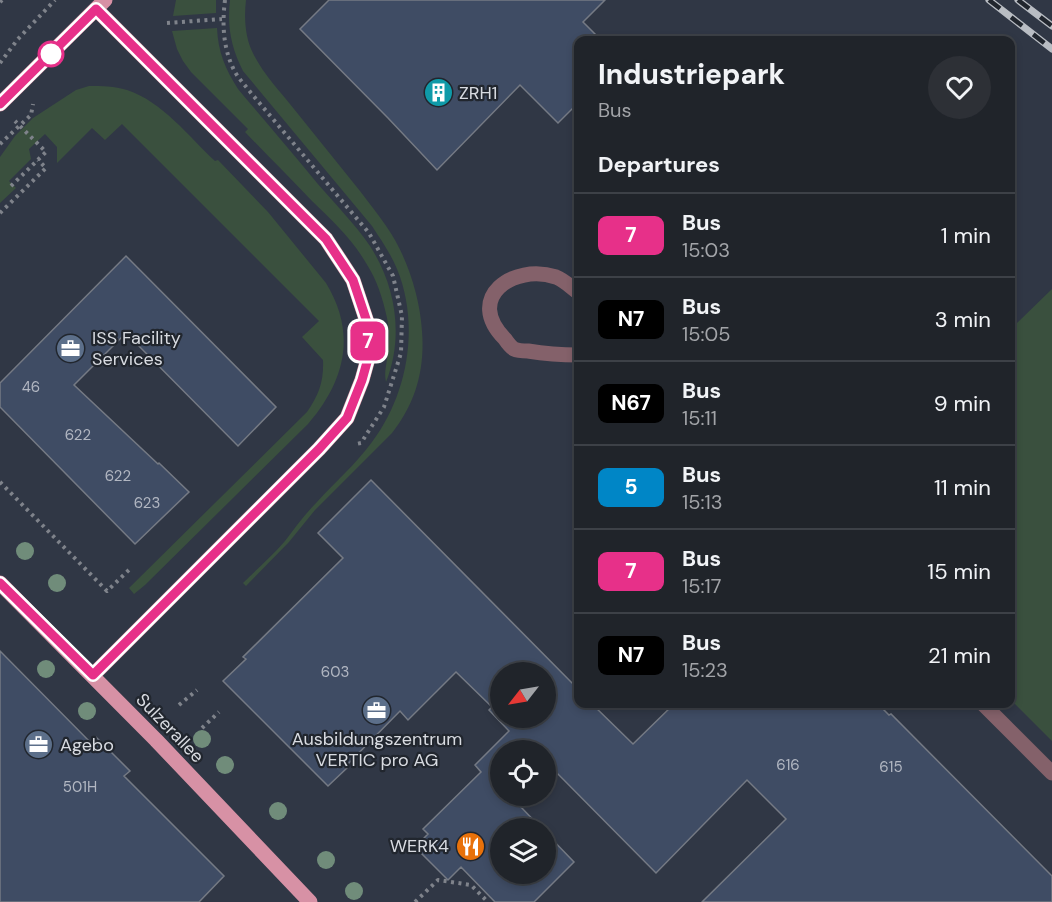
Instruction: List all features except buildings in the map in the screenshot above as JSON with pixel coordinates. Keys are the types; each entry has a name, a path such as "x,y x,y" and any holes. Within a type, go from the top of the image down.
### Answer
{"main road":[{"path":"0,104 100,5 326,239 353,280 367,322 369,355 347,418 319,449 93,675"},
{"name":"Sulzerallee","path":"0,583 93,675 310,902"}],"street":[{"path":"574,289 558,278 539,274 519,275 503,283 491,296 489,313 498,333 514,349 552,356 574,355"},
{"path":"986,708 1052,773"}],"path":[{"path":"0,63 18,39 55,0"},
{"path":"30,14 36,20"},
{"path":"167,23 222,19"},
{"path":"18,39 25,39"},
{"path":"0,144 31,115"},
{"path":"11,186 46,152 14,120"},
{"path":"0,213 46,168 38,160"},
{"path":"0,482 107,591 131,568"},
{"path":"179,705 197,690"},
{"path":"202,728 219,712"},
{"path":"415,902 438,880 471,885 488,902"}],"shaded area":[{"path":"0,0 1052,0 1052,902 0,902"}],"green space":[{"path":"176,0 216,0 216,13 173,16"},
{"path":"230,0 246,0 247,37 260,65 360,191 385,224 398,246 416,294 423,345 420,372 413,398 392,433 315,510 289,542 246,586 243,583 280,547 308,511 372,442 394,403 402,381 409,336 404,291 397,269 386,247 372,226 243,71 235,54 231,37"},
{"path":"217,28 223,60 238,89 358,230 379,261 391,295 396,330 392,365 386,382 388,323 379,290 366,263 341,230 245,132 248,129 191,72 177,49 172,31"},
{"path":"89,86 117,88 140,95 164,111 215,161 218,160 268,212 326,283 336,302 344,339 338,374 331,391 308,424 134,594 129,588 307,412 320,388 323,360 302,337 319,321 122,124 105,140 92,128 57,163 57,147 45,134 29,149 31,159 9,181 16,188 0,203 0,157 15,136 33,118 76,90"},
{"path":"1052,289 1052,741 1015,704 1015,325"}],"railway":[{"path":"989,0 1052,49"},
{"path":"1018,0 1052,26"}],"bus line":[{"name":"7","path":"0,104 96,9 326,239 353,280 367,322 369,355 347,418 319,449 93,675 0,583"}],"place":[{"name":"ZRH1","path":"438,93"},
{"name":"ISS Facility Services","path":"71,348"},
{"name":"Ausbildungszentrum VERTIC pro AG","path":"377,710"},
{"name":"Agebo","path":"39,745"},
{"name":"WERK4","path":"470,846"}]}
